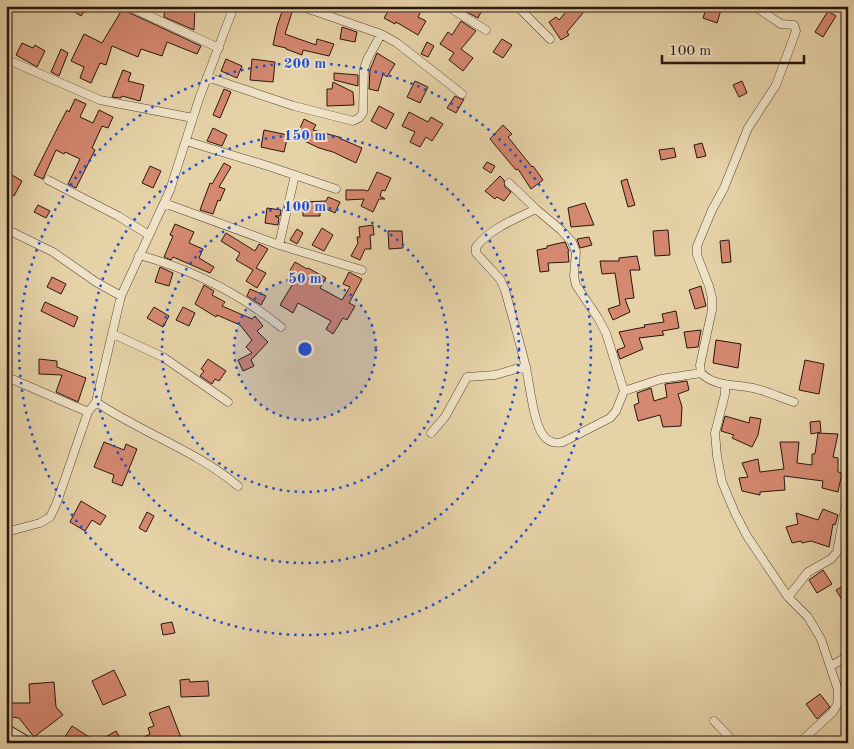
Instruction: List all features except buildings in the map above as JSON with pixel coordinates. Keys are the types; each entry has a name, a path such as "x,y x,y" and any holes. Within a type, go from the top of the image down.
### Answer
{"street":[{"path":"6,532 40,523 50,517 59,498 88,412 96,402 121,296 170,190 207,77 234,6"},
{"path":"300,6 381,34 410,51 462,94"},
{"path":"447,6 486,30"},
{"path":"517,6 550,39"},
{"path":"754,6 782,24 794,25 796,31 776,85 748,128 724,188 712,210 697,246 697,255 712,298 712,310 700,365 701,373 707,380 726,385 754,388 794,402"},
{"path":"132,8 219,48"},
{"path":"207,77 294,106 353,121 363,113 364,69 381,34"},
{"path":"6,59 100,100 193,118"},
{"path":"186,141 336,189"},
{"path":"279,244 295,175"},
{"path":"48,180 118,216 148,235"},
{"path":"509,183 572,242 576,252 574,276 576,286 606,333 624,391 616,411 610,418 563,442 555,444 543,436 538,424 526,366 505,290 500,279 476,252 476,247 482,239 499,227 536,209"},
{"path":"164,203 279,244 362,270"},
{"path":"6,229 53,252 96,282 121,296"},
{"path":"139,255 171,265 225,290 260,311 281,327"},
{"path":"113,334 163,357 228,402"},
{"path":"431,433 444,417 467,377 495,375 526,366"},
{"path":"624,391 661,379 701,373"},
{"path":"7,377 88,412"},
{"path":"726,385 715,433 722,482 747,536 788,597 808,617 821,639 838,690 838,703 833,712 799,743"},
{"path":"96,402 120,418 177,446 222,472 238,486"},
{"path":"788,597 808,572 831,559 837,552 848,493"},
{"path":"830,666 848,656"},
{"path":"714,721 736,743"},
{"path":"6,730 28,743"}]}
